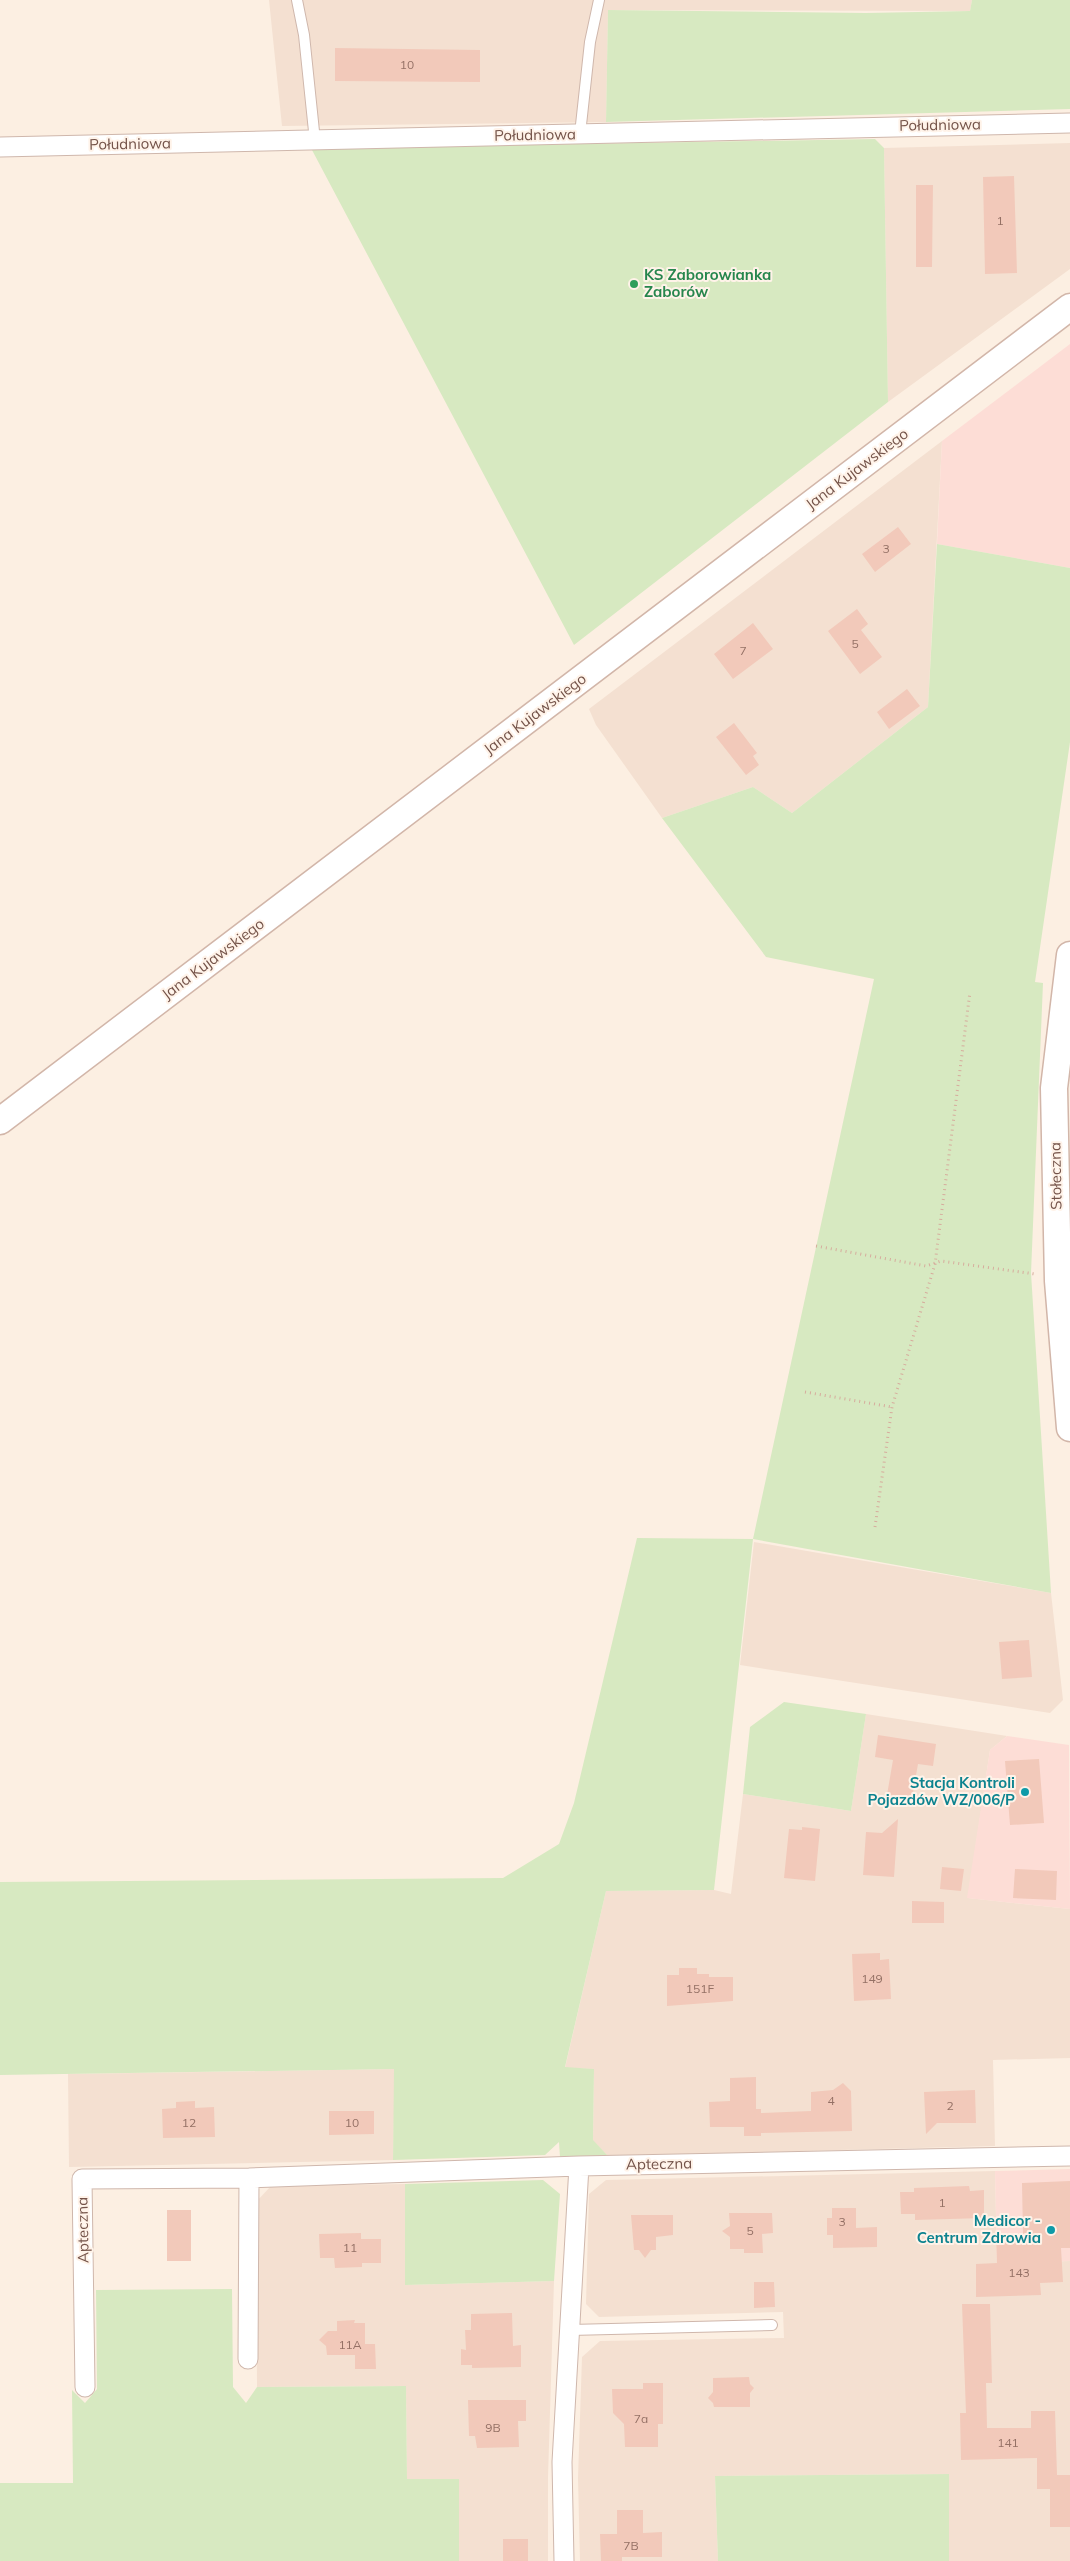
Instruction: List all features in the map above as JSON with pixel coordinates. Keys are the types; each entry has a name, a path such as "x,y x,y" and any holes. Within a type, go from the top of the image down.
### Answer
{"main road":[{"name":"Jana Kujawskiego","path":"0,1121 1070,307"},
{"name":"Stołeczna","path":"1070,955 1058,1088 1058,1281 1070,1428"}],"street":[{"name":"Południowa","path":"0,147 1070,123"},
{"name":"Apteczna","path":"85,2387 82,2179 249,2178 579,2166 1070,2156"},
{"path":"564,2561 562,2462 579,2166"},
{"path":"248,2360 249,2178"}],"lane":[{"path":"298,0 304,35 315,140"},
{"path":"580,134 590,42 599,0"},
{"path":"570,2330 772,2325"}],"path":[{"path":"875,1527 892,1407 935,1264 970,992"},
{"path":"816,1246 926,1266 941,1262 1036,1274"},
{"path":"805,1392 892,1407"}],"shaded area":[{"path":"269,0 972,0 970,11 608,10 606,122 282,126"},
{"path":"1070,143 1070,269 888,402 884,148"},
{"path":"1070,344 1070,568 937,544 942,441"},
{"path":"942,441 928,707 792,813 753,787 662,818 596,725 589,709"},
{"path":"754,1542 1051,1593 1063,1700 1050,1713 740,1665"},
{"path":"866,1714 1007,1736 990,1750 968,1898 1070,1909 1070,2058 993,2060 995,2146 608,2156 593,2141 594,2069 565,2068 606,1891 714,1890 731,1894 743,1794 851,1811"},
{"path":"1007,1736 1069,1745 1070,1909 967,1898 990,1750"},
{"path":"395,2069 393,2160 69,2167 68,2074"},
{"path":"1070,2169 1070,2261 997,2263 995,2171"},
{"path":"995,2171 997,2263 1070,2261 1070,2561 949,2561 949,2474 715,2476 718,2561 580,2561 578,2478 582,2357 600,2341 784,2338 783,2312 599,2317 586,2304 589,2194 606,2180"},
{"path":"405,2184 405,2285 554,2281 548,2478 548,2561 459,2561 459,2479 407,2479 406,2386 257,2387 256,2202 271,2186"}],"green space":[{"path":"972,0 1070,0 1070,109 606,122 608,10 866,13 970,11"},
{"name":"KS Zaborowianka Zaborów","path":"875,139 884,148 888,402 574,645 312,150 337,148"},
{"path":"937,544 1070,568 1070,742 1035,982 1043,983 1031,1273 1051,1593 753,1539 874,979 766,957 662,818 753,787 792,813 928,707"},
{"path":"637,1538 753,1539 714,1890 606,1891 565,2067 594,2069 593,2140 608,2156 560,2157 559,2142 545,2155 393,2160 394,2069 0,2075 0,1882 503,1878 559,1844 574,1803"},
{"path":"784,1702 866,1714 851,1811 743,1794 750,1727"},
{"path":"543,2180 560,2194 554,2281 405,2285 405,2184"},
{"path":"232,2289 233,2387 246,2403 257,2387 406,2386 407,2479 459,2479 459,2561 0,2561 0,2483 73,2483 72,2390 85,2403 97,2389 96,2290"},
{"path":"949,2474 949,2561 718,2561 715,2476"}],"building":[{"path":"335,48 480,50 480,82 335,81"},
{"path":"1014,176 1017,273 985,274 983,177"},
{"path":"916,185 933,185 932,267 916,267"},
{"path":"898,527 911,544 875,572 862,554"},
{"path":"857,609 868,624 861,630 882,657 860,674 828,631"},
{"path":"753,623 773,649 733,679 714,654"},
{"path":"907,689 920,706 889,729 877,712"},
{"path":"734,723 757,753 753,756 759,765 746,775 716,737"},
{"path":"1029,1640 1032,1677 1002,1679 999,1642"},
{"path":"878,1735 936,1744 933,1766 918,1764 912,1798 887,1795 893,1760 875,1757"},
{"name":"Stacja Kontroli Pojazdów WZ/006/P","path":"1039,1759 1044,1823 1010,1825 1005,1761"},
{"path":"898,1819 894,1877 863,1875 866,1832 882,1833"},
{"path":"802,1827 820,1829 815,1881 784,1878 789,1829 802,1830"},
{"path":"942,1867 964,1869 961,1891 940,1889"},
{"path":"1015,1869 1057,1871 1056,1900 1013,1898"},
{"path":"912,1901 944,1902 944,1923 912,1923"},
{"path":"880,1953 880,1960 889,1959 891,1999 854,2001 852,1954"},
{"path":"679,1968 697,1968 697,1974 709,1974 709,1977 733,1977 733,2001 667,2006 667,1975 679,1975"},
{"path":"756,2077 756,2109 761,2109 761,2113 811,2111 811,2092 833,2090 843,2083 851,2091 852,2131 761,2133 761,2136 744,2136 744,2127 710,2127 709,2102 730,2101 730,2078"},
{"path":"975,2090 976,2123 937,2123 926,2134 924,2092"},
{"path":"195,2101 195,2108 214,2107 215,2137 163,2138 162,2109 176,2108 176,2102"},
{"path":"329,2111 374,2111 374,2134 329,2135"},
{"path":"1070,2181 1070,2248 1061,2248 1063,2282 1040,2283 1041,2295 976,2297 976,2264 997,2263 996,2236 1023,2235 1022,2183"},
{"path":"969,2186 970,2191 984,2190 984,2218 915,2220 915,2214 901,2214 900,2192 914,2192 914,2188"},
{"path":"832,2208 856,2208 856,2228 877,2227 877,2247 833,2248 833,2235 827,2235 827,2218 832,2218"},
{"path":"167,2210 191,2210 191,2261 167,2261"},
{"path":"729,2213 772,2213 773,2233 762,2234 763,2253 744,2253 744,2249 730,2249 730,2237 722,2231 730,2226"},
{"path":"631,2215 673,2215 673,2235 656,2237 656,2250 651,2250 645,2258 639,2250 634,2250"},
{"path":"361,2233 361,2239 381,2239 381,2263 362,2263 362,2267 335,2268 334,2258 320,2258 319,2234"},
{"path":"754,2282 774,2282 775,2307 754,2308"},
{"path":"962,2304 990,2304 992,2383 986,2383 987,2428 1031,2428 1031,2411 1055,2411 1057,2475 1070,2475 1070,2527 1050,2527 1050,2489 1037,2489 1037,2458 961,2460 960,2413 966,2413"},
{"path":"512,2313 513,2346 521,2345 521,2367 472,2368 472,2365 461,2365 461,2349 466,2350 465,2330 471,2330 471,2314"},
{"path":"355,2320 354,2323 365,2323 365,2344 375,2344 376,2369 355,2369 355,2355 327,2355 326,2346 319,2340 328,2331 337,2331 337,2321"},
{"path":"749,2377 750,2384 754,2388 750,2393 750,2407 714,2407 708,2398 713,2392 713,2378"},
{"path":"643,2383 663,2383 663,2424 658,2424 658,2447 625,2447 624,2424 613,2413 612,2389 643,2389"},
{"path":"468,2400 526,2400 526,2421 518,2421 519,2447 477,2448 475,2436 469,2436"},
{"path":"617,2510 643,2510 643,2533 662,2532 662,2557 622,2557 622,2561 601,2561 600,2534 617,2534"},
{"path":"503,2539 528,2539 528,2561 503,2561"}],"place":[{"name":"KS Zaborowianka Zaborów","path":"634,284"},
{"name":"Stacja Kontroli Pojazdów WZ/006/P","path":"1025,1792"},
{"name":"Medicor - Centrum Zdrowia","path":"1051,2230"}]}
